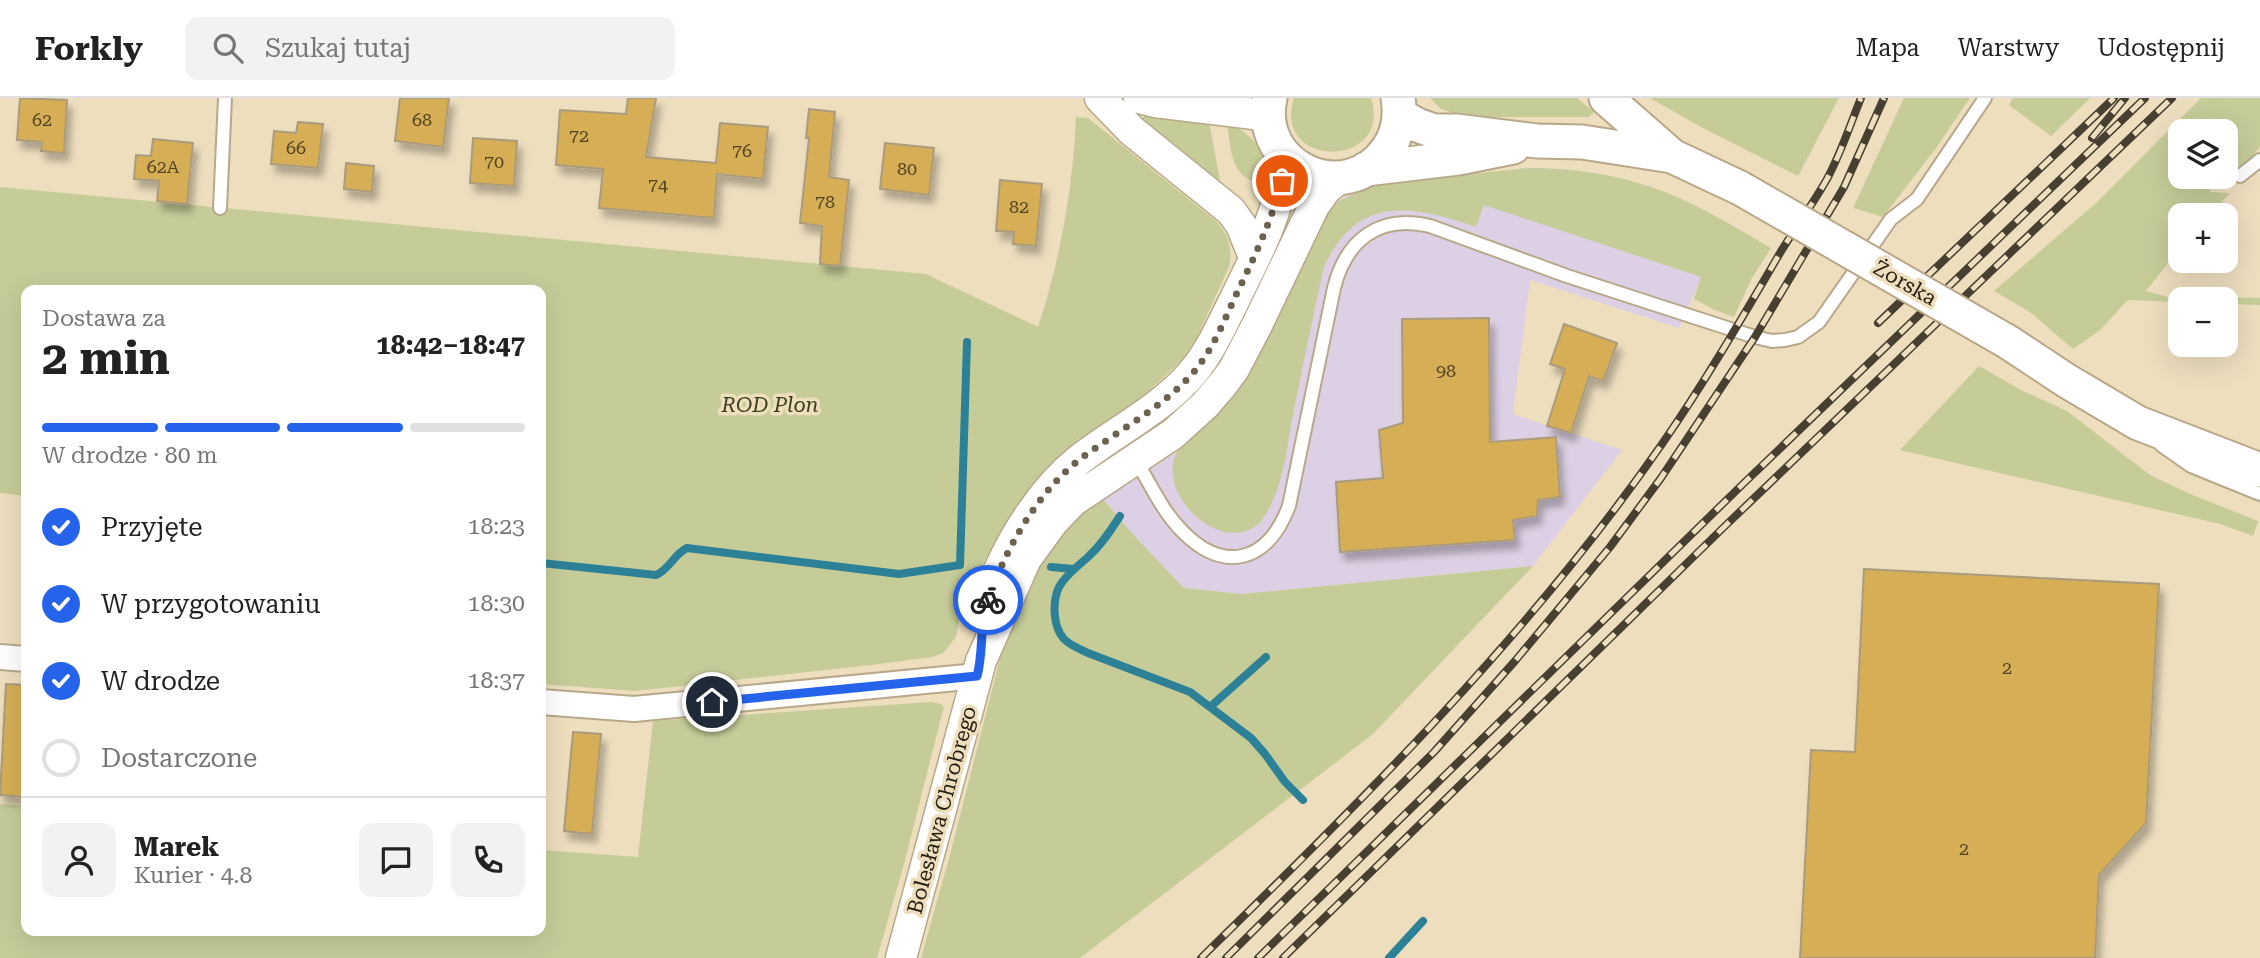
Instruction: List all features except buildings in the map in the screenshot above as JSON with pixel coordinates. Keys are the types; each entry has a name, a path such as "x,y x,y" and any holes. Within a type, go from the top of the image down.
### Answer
{"main road":[{"path":"1606,98 1672,156"},
{"path":"1353,173 1376,163 1391,145 1396,134 1398,106"},
{"name":"Żorska","path":"1398,106 1417,125 1434,131 1456,131 1537,141 1583,142 1672,156 1740,188 2008,342 2138,423 2260,470"},
{"path":"1269,108 1275,141 1287,158"},
{"name":"Żorska","path":"1287,158 1315,175 1353,173 1458,159 1537,141"}],"street":[{"path":"1100,98 1132,131 1230,211 1241,225 1254,257"},
{"path":"1139,98 1254,114 1269,108"},
{"name":"Bolesława Chrobrego","path":"1127,446 1161,402 1194,371 1221,327 1276,206 1287,158"},
{"name":"Bolesława Chrobrego","path":"901,958 979,668 984,610 997,572 1010,548 1025,523 1058,481 1078,461 1127,446 1186,423 1205,405 1228,376 1257,325 1314,206 1326,188 1353,173"},
{"path":"0,657 21,659"},
{"path":"546,702 634,709 979,668"}],"lane":[{"path":"220,208 225,98"},
{"path":"1127,446 1171,518 1200,546 1219,556 1237,558 1248,556 1267,543 1284,519 1292,494 1340,266 1350,250 1364,237 1392,224 1430,226 1567,276 1755,337 1772,341 1798,337 1819,322 1891,219 1917,199 1985,98"},
{"path":"2240,176 2260,160"},
{"path":"2138,423 2169,452 2191,466 2260,494"}],"shaded area":[{"path":"1529,168 1564,169 1650,186 1726,223 1679,328 1530,280 1513,414 1622,450 1533,566 1242,594 1184,588 1138,541 1101,497 1177,452 1227,404 1257,359 1318,232 1336,203 1375,185"}],"green space":[{"path":"1294,98 1371,98 1373,121 1365,138 1351,148 1332,152 1314,148 1300,138 1292,122"},
{"path":"1430,98 1577,98 1594,112 1589,117 1465,117 1441,109"},
{"path":"1650,98 1839,98 1798,176"},
{"path":"1904,98 1970,98 1883,217 1853,208"},
{"path":"2013,98 2090,98 2051,136 2009,105"},
{"path":"2201,98 2260,98 2260,146 2249,161 2238,168 2238,119 2180,119"},
{"path":"1146,115 1209,122 1221,186 1143,122 1142,118"},
{"name":"ROD Plon","path":"1076,117 1088,118 1216,221 1229,242 1229,267 1197,337 1181,361 1140,399 1070,447 1043,472 1005,525 964,595 956,637 943,653 932,657 636,691 546,684 546,285 21,285 21,495 0,493 0,187 926,274 1038,327 1053,276 1072,170"},
{"path":"1227,123 1245,133 1258,147 1265,165 1266,185 1245,177 1236,166"},
{"path":"2168,131 2168,189 2209,189 2210,192 2230,193 2221,203 2168,203 2168,263 2146,291 2168,297 2168,302 2128,300 2100,330 2073,349 2030,312 1994,291 2096,203"},
{"path":"1529,168 1591,173 1651,187 1697,207 1771,248 1751,280 1734,317 1694,299 1701,277 1484,205 1476,227 1452,219 1408,211 1388,211 1370,216 1353,227 1337,243 1324,267 1284,467 1267,512 1257,525 1242,532 1225,532 1209,526 1194,515 1175,485 1173,468 1177,452 1227,404 1242,383 1257,359 1318,232 1340,200 1382,183"},
{"path":"2238,298 2260,298 2260,305 2238,304"},
{"path":"1979,366 2023,391 2067,411 2150,475 2258,521 2253,536 2220,524 1900,450"},
{"path":"1101,497 1184,588 1242,594 1533,566 1373,734 1080,958 921,958 1011,615 1035,564 1065,523"},
{"path":"931,702 941,704 944,708 877,958 0,958 0,804 21,806 21,936 546,936 546,850 638,857 653,721"}],"waterway":[{"path":"546,564 656,575 687,548 899,574 960,565 967,342"},
{"path":"1120,516 1098,546 1059,587 1055,614 1060,634 1070,644 1088,653 1190,692 1251,738 1285,782 1303,800"},
{"path":"1051,567 1074,569"},
{"path":"1210,707 1266,657"},
{"path":"1389,958 1423,921"}],"railway":[{"path":"1201,958 1385,775 1444,712 1502,648 1611,514 1693,397 1822,188 1837,159 1861,98"},
{"path":"1226,958 1434,752 1515,661 1610,547 1661,478 1755,337 1844,187 1884,98"},
{"path":"1878,323 2114,98"},
{"path":"2092,138 2125,98"},
{"path":"1258,958 1744,483 2145,98"},
{"path":"1283,958 1725,526 2172,98"}],"way so far":[{"path":"988,600 997,572 1010,548 1049,491 1078,461 1169,395 1203,359 1261,245 1282,181"}],"route":[{"path":"712,702 977,676 981,661 984,610 988,600"}]}
